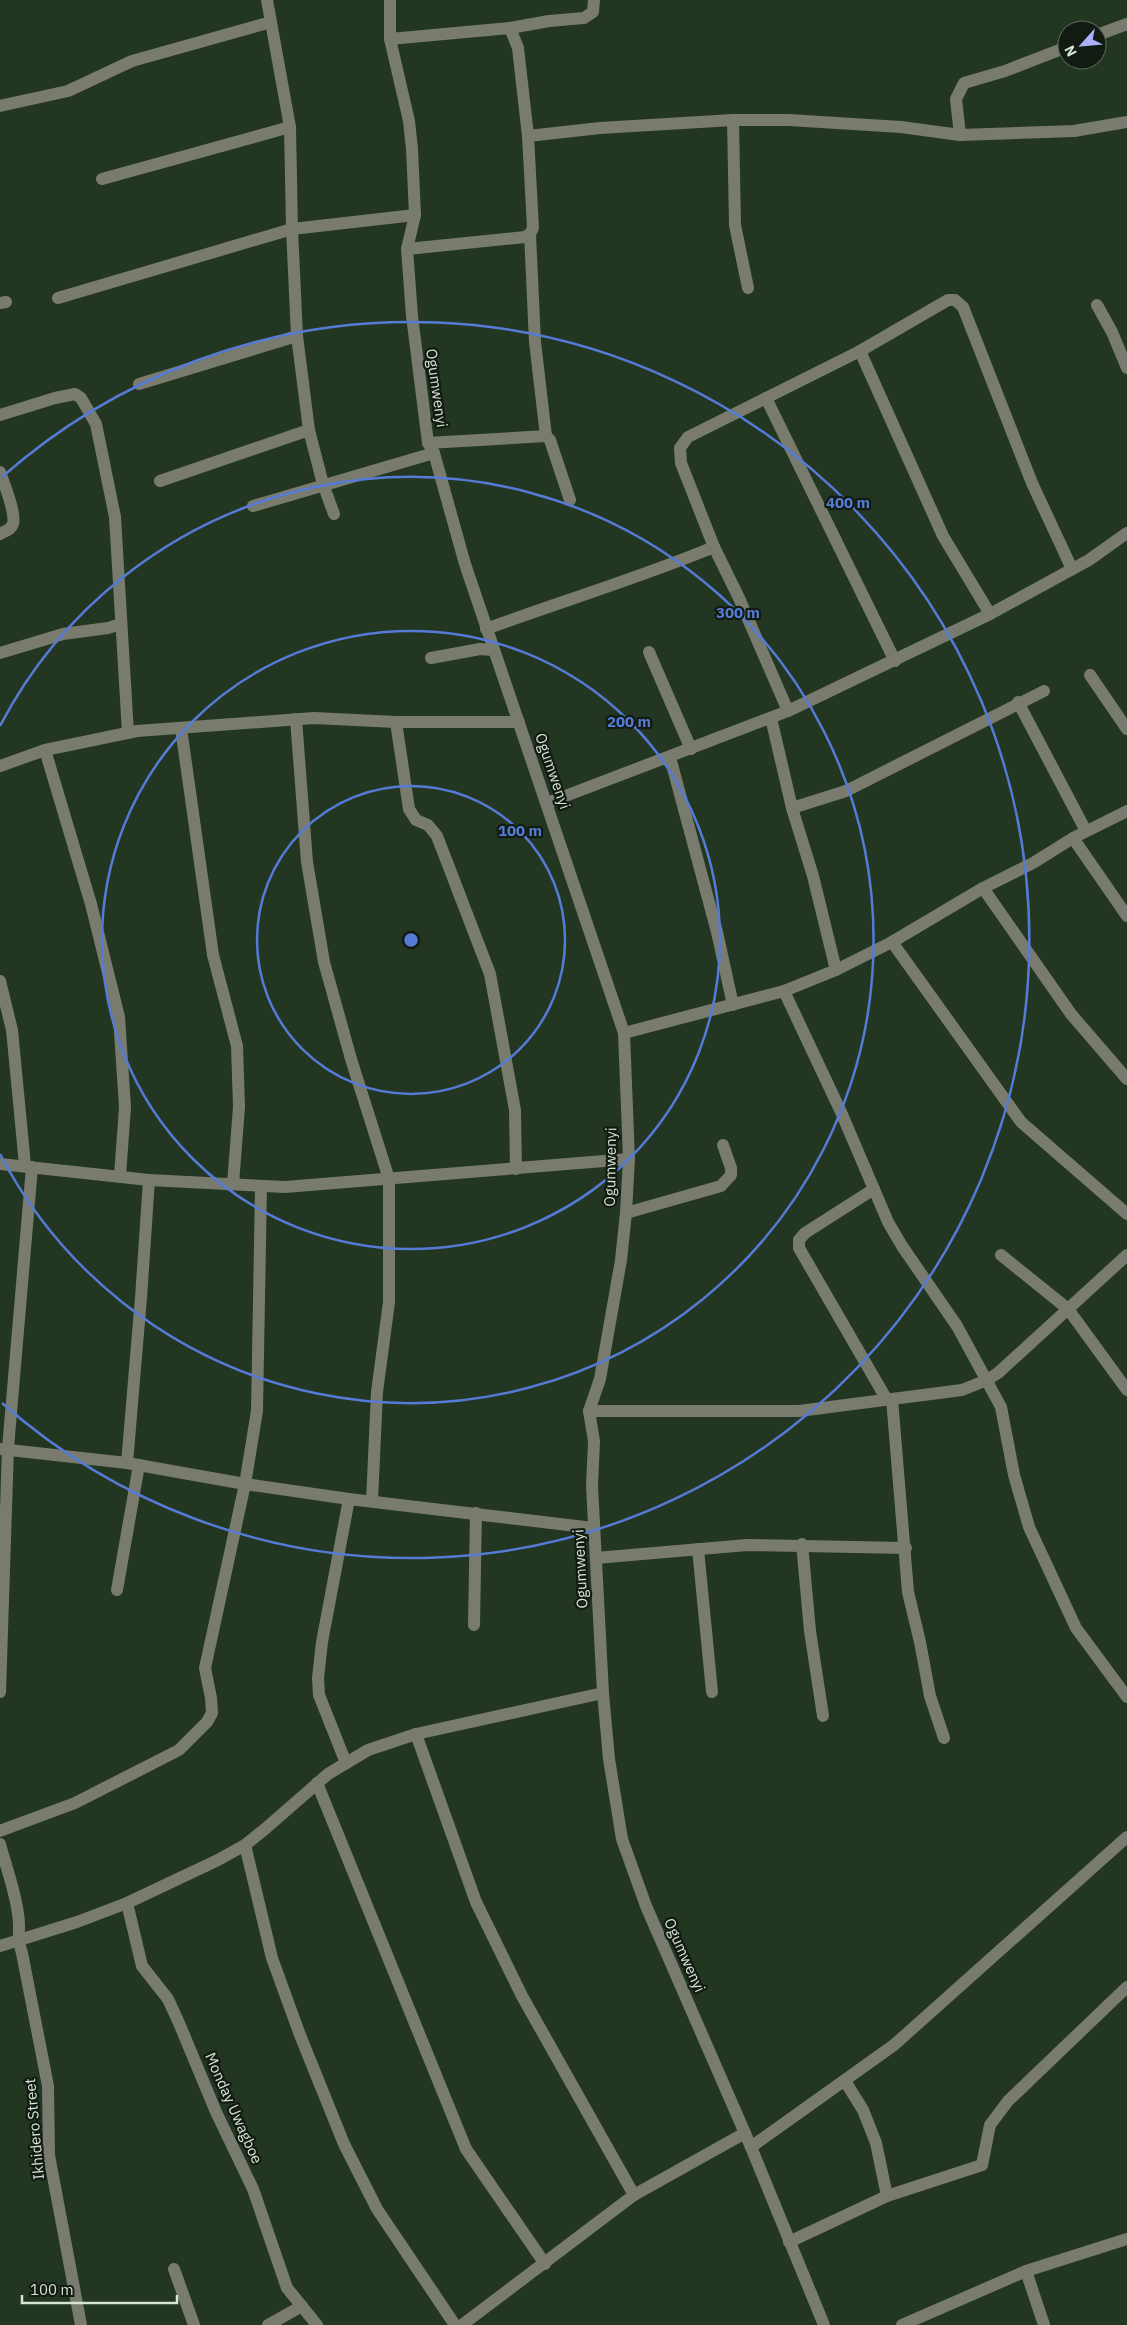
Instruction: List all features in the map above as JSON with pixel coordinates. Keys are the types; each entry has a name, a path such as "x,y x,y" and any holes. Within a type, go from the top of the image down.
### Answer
{"street":[{"path":"267,0 290,127 297,336 309,430 323,484 334,514"},
{"name":"Ogumwenyi","path":"390,0 390,39 409,120 415,215 407,250 414,343 431,448 486,629 624,1033 629,1159 626,1213 621,1260 600,1379 589,1411 594,1441 593,1528 602,1693 609,1759 622,1840 646,1906 751,2146 824,2325"},
{"path":"390,39 510,28 549,21 584,18 593,12 594,0"},
{"path":"0,106 68,91 132,61 271,22"},
{"path":"1107,31 1127,24"},
{"path":"510,28 518,48 528,136 533,228 530,234 535,342 546,436 550,440 570,500"},
{"path":"960,135 956,99 964,83 1005,71 1057,51"},
{"path":"528,136 600,128 734,120 789,120 892,127 960,135 1074,131 1127,122"},
{"path":"734,120 735,225 748,288"},
{"path":"102,179 290,127"},
{"path":"58,298 292,228 415,215"},
{"path":"407,250 525,237 530,234"},
{"path":"788,711 739,598 714,547 681,463 680,448 688,437 860,350 948,300 955,300 963,308 1032,483 1072,569"},
{"path":"1097,305 1112,332 1127,368"},
{"path":"139,384 297,336"},
{"path":"860,350 943,536 990,614"},
{"path":"0,415 75,394 81,398 96,424 115,517 128,732"},
{"path":"766,398 895,661"},
{"path":"160,481 309,430"},
{"path":"253,506 431,448 546,436"},
{"path":"0,472 13,515 13,523 10,530 0,534"},
{"path":"547,803 788,711 990,614 1089,560 1127,533"},
{"path":"486,629 582,594 663,568 714,547"},
{"path":"0,653 62,634 108,628 121,624"},
{"path":"430,658 480,649 494,650"},
{"path":"649,652 691,749"},
{"path":"1090,675 1127,729"},
{"path":"792,808 846,791 1018,702 1044,691"},
{"path":"1018,702 1086,831"},
{"path":"0,766 45,750 128,732 314,718 396,722 518,722"},
{"path":"771,718 792,808 813,876 836,970"},
{"path":"296,719 306,862 324,962 351,1059 389,1179 389,1302 376,1392 372,1501"},
{"path":"396,722 409,809 416,820 428,825 437,836 490,974 515,1110 516,1169"},
{"path":"181,728 213,956 238,1046 239,1107 233,1184"},
{"path":"45,750 91,904 119,1017 125,1107 120,1176"},
{"path":"670,757 717,932 733,1005"},
{"path":"624,1033 784,991 836,970 892,942 983,888 1033,863 1086,831 1127,811"},
{"path":"1073,838 1127,916"},
{"path":"983,888 1071,1014 1127,1079"},
{"path":"892,942 1021,1122 1127,1214"},
{"path":"0,981 12,1030 29,1166 4,1449 0,1692"},
{"path":"784,991 888,1222 902,1246 957,1326 1001,1407 1014,1475 1035,1544 1076,1628 1127,1697"},
{"path":"626,1213 721,1186 731,1175 731,1168 722,1146"},
{"path":"0,1164 149,1180 261,1186 311,1186 629,1159"},
{"path":"117,1590 133,1464 130,1413 142,1298 149,1180"},
{"path":"0,1832 75,1803 179,1750 208,1722 212,1713 205,1668 245,1484 257,1411 261,1186"},
{"path":"874,1189 805,1233 799,1240 799,1248 890,1399 906,1548 908,1592 930,1696 944,1738"},
{"path":"1001,1255 1068,1309 1127,1390"},
{"path":"589,1411 799,1411 962,1390 988,1380 1127,1255"},
{"path":"4,1449 133,1464 245,1484 350,1499 593,1528"},
{"path":"346,1763 319,1695 318,1665 350,1499"},
{"path":"474,1625 476,1513"},
{"path":"596,1558 747,1545 802,1544 906,1548"},
{"path":"802,1544 810,1631 823,1716"},
{"path":"698,1549 712,1692"},
{"path":"0,1946 77,1922 127,1903 218,1860 245,1844 316,1783 368,1750 416,1734 602,1693"},
{"path":"416,1734 476,1902 522,1996 634,2195"},
{"path":"316,1783 466,2149 545,2264"},
{"path":"751,2146 894,2045 1127,1836"},
{"name":"Ikhidero Street","path":"0,1844 18,1913 17,1940 22,1953 48,2086 49,2154 81,2325"},
{"path":"245,1844 272,1958 300,2035 344,2144 377,2208 454,2325"},
{"name":"Monday Uwagboe","path":"127,1903 142,1966 168,1999 216,2112 253,2189 287,2288 317,2325"},
{"path":"789,2242 887,2196 982,2165 990,2125 1008,2101 1127,1987"},
{"path":"845,2081 863,2110 876,2143 887,2196"},
{"path":"462,2325 477,2320 634,2195 745,2133"},
{"path":"902,2325 1026,2271 1127,2239"},
{"path":"174,2269 194,2325"},
{"path":"1026,2271 1044,2325"},
{"path":"268,2325 302,2306"}]}
